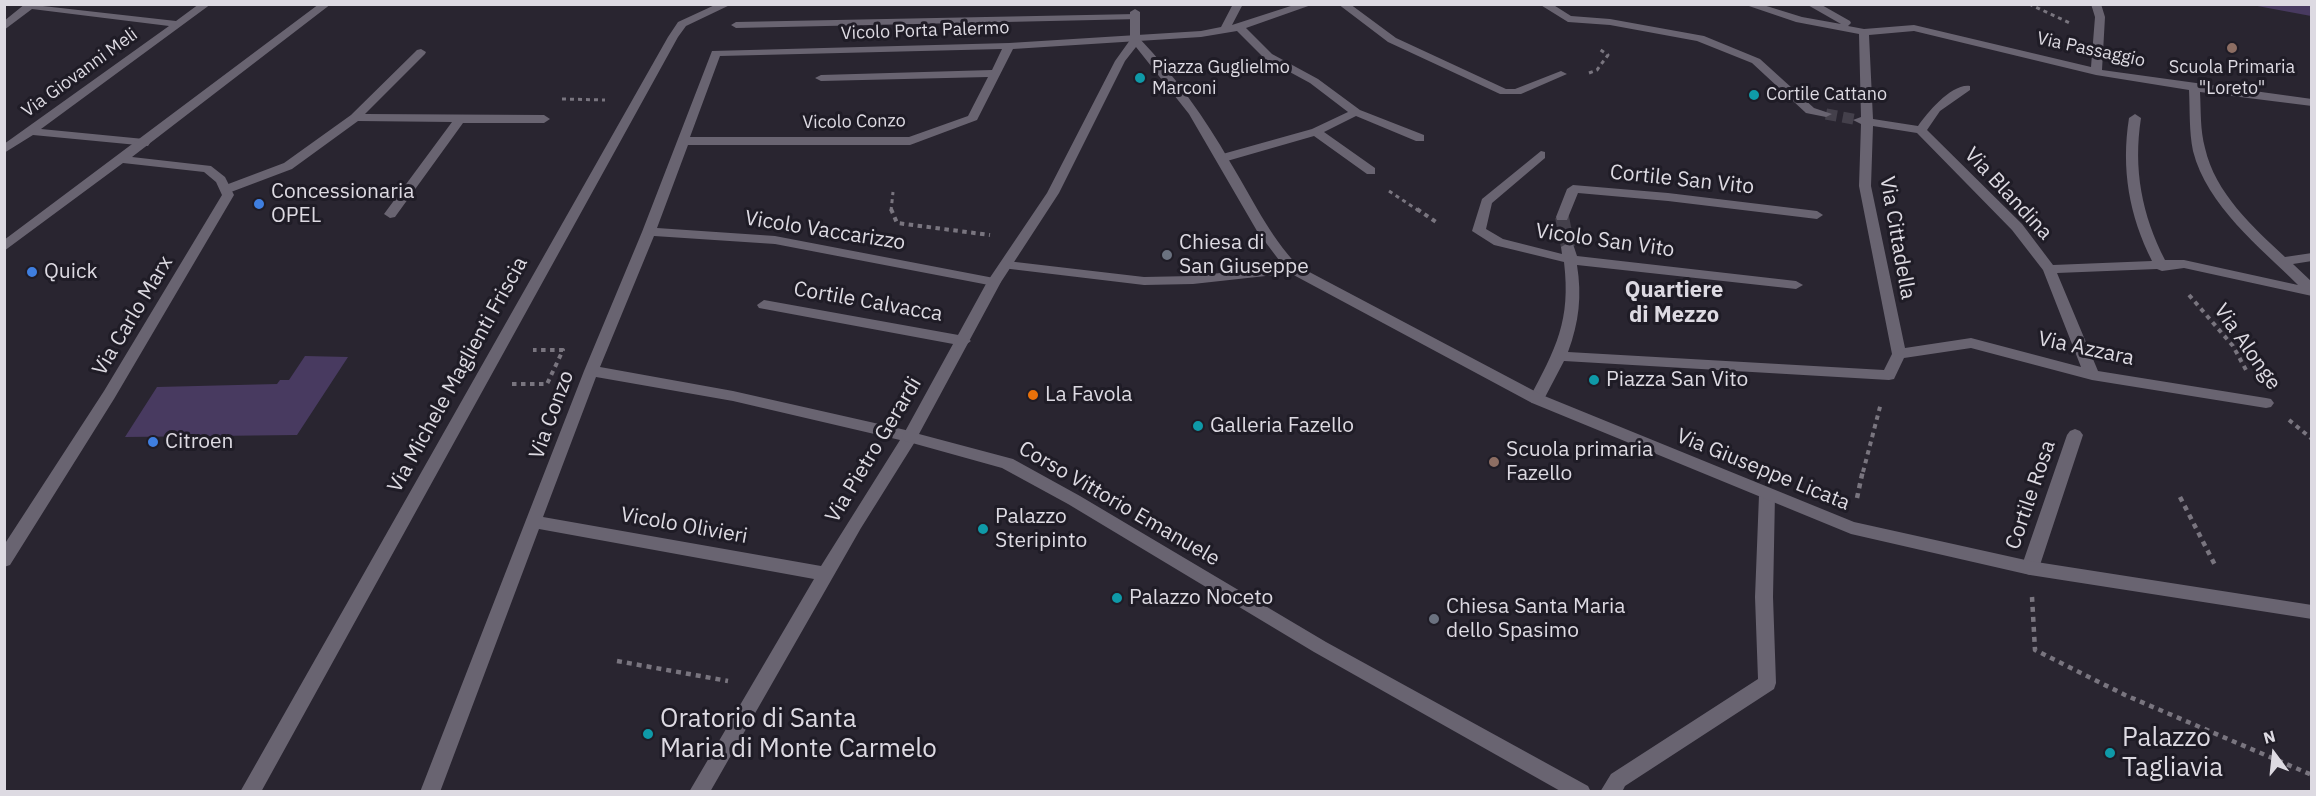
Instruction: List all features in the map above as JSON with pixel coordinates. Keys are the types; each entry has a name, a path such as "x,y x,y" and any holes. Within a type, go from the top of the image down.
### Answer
{"street":[{"name":"Via Giovanni Meli","path":"4,150 206,4"},
{"path":"4,247 326,4"},
{"name":"Via Michele Maglienti Friscia","path":"250,792 621,127 682,24 727,4"},
{"path":"1225,29 1238,4"},
{"name":"Vicolo Porta Palermo","path":"716,54 1135,40 1239,27 1309,4"},
{"path":"1343,4 1392,40 1504,92 1517,92 1561,74"},
{"path":"1544,4 1568,19 1610,22 1700,38 1756,62 1810,111 1826,114"},
{"name":"Via Passaggio","path":"1748,4 1800,20 1864,32 1914,28 2096,72 2194,88 2312,103"},
{"path":"1810,4 1864,32"},
{"path":"2096,4 2100,17 2096,72"},
{"path":"4,27 30,5 178,24"},
{"path":"736,25 1135,10 1135,40"},
{"path":"1239,27 1268,56 1314,81 1356,112 1420,138"},
{"name":"Via Cittadella","path":"1864,32 1862,121 1865,186 1899,354"},
{"name":"Via Pietro Gerardi","path":"699,792 763,687 825,574 910,437 994,282 1024,239 1086,132 1120,61 1135,40"},
{"name":"Via Giuseppe Licata","path":"1135,40 1155,60 1223,158 1277,253 1293,269 1537,399 1851,528 2030,568 2312,612"},
{"name":"Vicolo Conzo","path":"683,141 910,141 973,118 1009,45"},
{"path":"121,159 207,170 219,176 227,189 288,166 355,117 421,52"},
{"name":"Via Conzo","path":"430,792 591,371 648,232 716,54"},
{"path":"821,78 995,73"},
{"path":"1862,121 1921,130 1936,109 1966,88"},
{"path":"2194,88 2201,155 2215,189 2236,215 2312,291"},
{"path":"1223,158 1317,132 1356,112"},
{"path":"355,117 544,118"},
{"path":"2135,118 2131,137 2131,179 2148,240 2162,267"},
{"path":"390,214 460,119"},
{"name":"Via Blandina","path":"1921,130 2017,227 2049,269 2092,375"},
{"path":"31,131 144,143"},
{"path":"1317,132 1371,171"},
{"name":"Vicolo San Vito","path":"1541,155 1486,202 1479,231 1485,238 1522,251 1569,254 1796,285"},
{"name":"Via Carlo Marx","path":"4,560 212,225 228,195 227,189"},
{"name":"Cortile San Vito","path":"1562,217 1573,189 1817,215"},
{"name":"Vicolo Vaccarizzo","path":"648,232 775,240 994,282"},
{"path":"1537,399 1568,335 1576,294 1569,254"},
{"path":"2283,261 2312,257"},
{"path":"2049,269 2162,267 2184,264 2312,291"},
{"path":"1007,265 1144,281 1192,280 1293,269"},
{"name":"Cortile Calvacca","path":"764,305 964,341"},
{"name":"Via Azzara","path":"1899,354 1971,343 2092,375 2265,403"},
{"path":"1559,356 1889,375 1899,354"},
{"name":"Corso Vittorio Emanuele","path":"591,371 733,396 910,437 1007,463 1074,500 1320,647 1581,792"},
{"name":"Cortile Rosa","path":"2030,568 2075,435"},
{"path":"1610,792 1618,780 1767,683 1764,597 1767,495"},
{"name":"Vicolo Olivieri","path":"535,522 825,574"}],"path":[{"path":"2029,4 2048,13"},
{"path":"1561,74 1590,73 1597,70 1608,54 1597,48 1587,21"},
{"path":"544,118 558,99 611,100 594,127 621,127"},
{"path":"1371,171 1394,196 1436,222"},
{"path":"893,192 891,212 897,223 1024,239"},
{"name":"Via Alonge","path":"2162,267 2200,306 2233,346 2265,403 2312,439"},
{"path":"477,385 548,384 563,350 496,350"},
{"path":"1851,528 1868,446 1880,404"},
{"path":"2180,497 2232,600"},
{"path":"2030,568 2036,651 2125,695 2312,775"},
{"path":"617,661 763,687"}],"shaded area":[{"path":"2252,5 2311,5 2311,16"},
{"path":"305,356 348,357 297,435 125,437 157,387 277,384 280,380 289,380"}],"tunnel":[{"path":"1826,114 1858,120"},
{"path":"1562,217 1568,247"}],"place":[{"name":"Scuola Primaria \"Loreto\"","path":"2232,48"},
{"name":"Piazza Guglielmo Marconi","path":"1140,78"},
{"name":"Cortile Cattano","path":"1754,95"},
{"name":"Concessionaria OPEL","path":"259,204"},
{"name":"Chiesa di San Giuseppe","path":"1167,255"},
{"name":"Quick","path":"32,272"},
{"name":"Piazza San Vito","path":"1594,380"},
{"name":"La Favola","path":"1033,395"},
{"name":"Galleria Fazello","path":"1198,426"},
{"name":"Citroen","path":"153,442"},
{"name":"Scuola primaria Fazello","path":"1494,462"},
{"name":"Palazzo Steripinto","path":"983,529"},
{"name":"Palazzo Noceto","path":"1117,598"},
{"name":"Chiesa Santa Maria dello Spasimo","path":"1434,619"},
{"name":"Oratorio di Santa Maria di Monte Carmelo","path":"648,734"},
{"name":"Palazzo Tagliavia","path":"2110,753"}],"district":[{"name":"Quartiere di Mezzo","path":"1674,304"}]}
